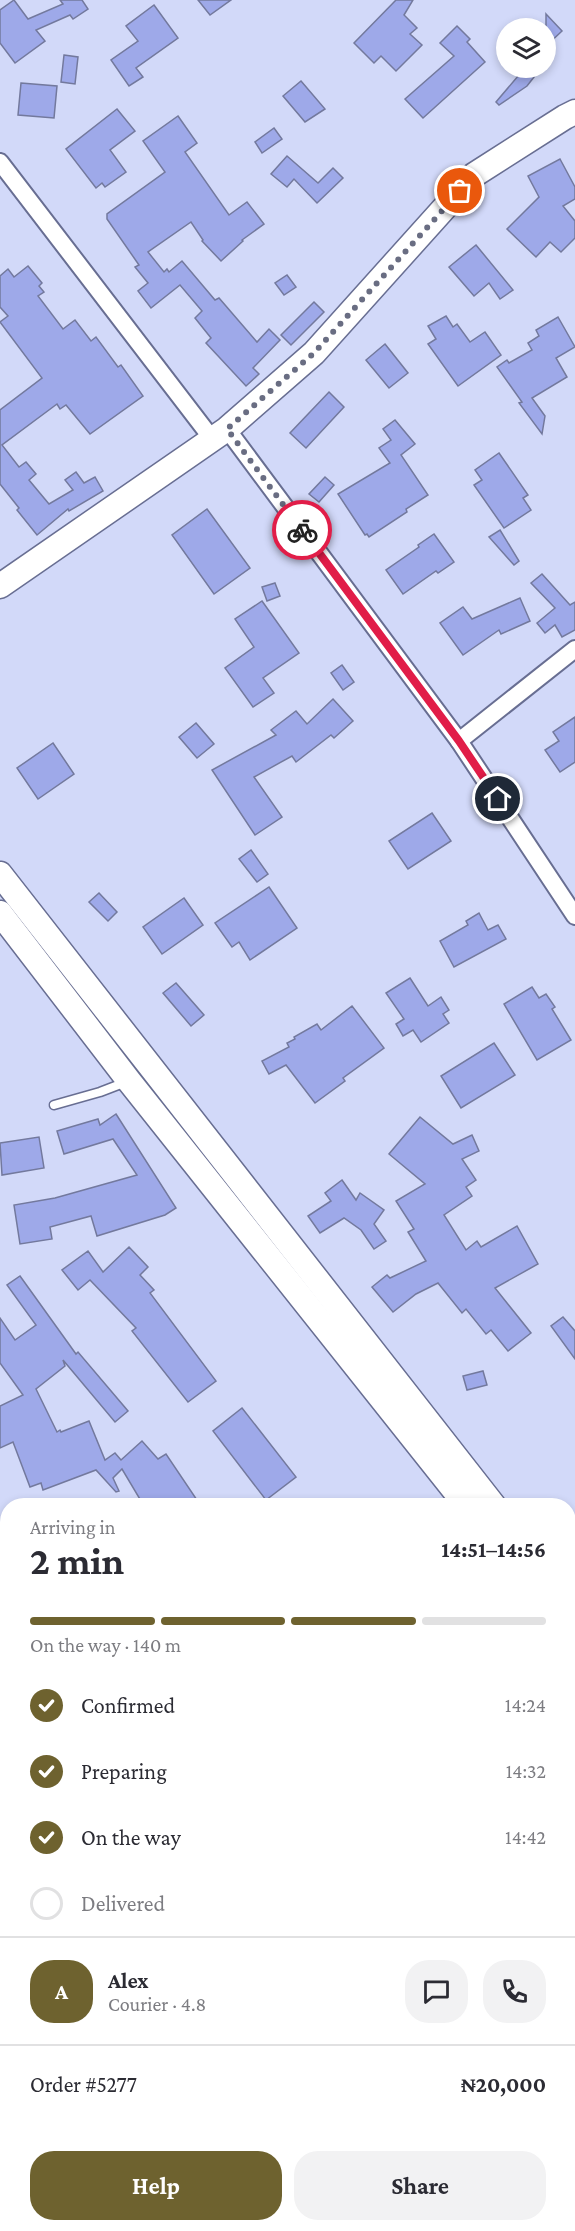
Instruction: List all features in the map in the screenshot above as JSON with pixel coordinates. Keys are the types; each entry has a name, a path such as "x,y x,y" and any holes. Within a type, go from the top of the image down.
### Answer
{"street":[{"path":"0,586 220,434 314,353 474,175 575,112"},
{"path":"0,162 220,434 459,741 575,916"},
{"path":"459,741 575,649"},
{"path":"2,880 488,1498"},
{"path":"0,913 129,1081 461,1498"}],"lane":[{"path":"54,1105 129,1081"}],"building":[{"path":"14,0 28,19 63,4 60,0 82,0 88,9 73,19 70,15 36,30 45,41 15,63 0,43 0,10"},
{"path":"198,0 231,0 210,15"},
{"path":"396,0 413,0 404,15 417,28 410,34 422,45 396,71 381,56 374,63 354,43"},
{"path":"154,5 178,38 136,68 143,77 129,86 111,60 138,41 126,26"},
{"path":"556,25 562,31 556,37"},
{"path":"457,26 470,39 467,42 485,62 423,118 405,99 454,56 440,43"},
{"path":"64,55 78,57 75,84 61,82"},
{"path":"516,78 533,78 527,86 499,105 496,102"},
{"path":"301,81 325,109 305,122 283,96"},
{"path":"21,83 57,86 54,118 18,115"},
{"path":"117,109 135,131 110,150 126,172 105,187 102,183 96,188 66,149"},
{"path":"178,116 197,143 185,152 229,215 247,202 264,224 242,240 221,261 202,241 191,222 148,252 164,272 167,269 169,272 182,261 215,300 219,298 257,342 269,329 280,340 253,368 259,374 246,386 206,343 211,338 195,318 202,311 180,285 151,308 138,291 148,283 135,267 139,265 107,219 107,214 165,172 143,141"},
{"path":"274,128 282,139 262,153 255,142"},
{"path":"287,156 318,183 333,168 343,178 317,203 294,179 287,187 271,174"},
{"path":"560,159 575,187 575,199 563,206 575,221 575,238 561,252 550,242 536,257 507,229 539,197 528,176"},
{"path":"476,245 513,290 500,299 489,283 474,296 449,267"},
{"path":"28,266 42,283 39,286 44,292 38,296 63,329 75,320 91,341 96,337 118,367 121,365 143,396 90,434 66,405 60,409 57,404 2,445 19,467 26,462 36,474 29,480 49,504 73,490 65,480 76,472 84,483 95,477 103,491 69,511 68,509 37,535 0,484 0,410 42,378 0,322 8,316 0,307 0,276 8,269 14,277"},
{"path":"287,275 296,287 284,295 275,283"},
{"path":"314,302 324,312 291,345 281,335"},
{"path":"446,316 453,327 457,324 470,342 485,332 501,355 458,386 428,344 436,339 428,326"},
{"path":"558,317 575,347 556,358 567,377 532,398 545,416 542,434 519,403 522,402 497,367 507,360 509,363 532,350 528,343 539,336 536,330"},
{"path":"385,344 408,373 389,388 366,360"},
{"path":"329,392 344,407 306,448 290,433"},
{"path":"395,420 415,444 401,455 428,495 369,537 365,535 338,494 390,463 379,448 391,440 383,429"},
{"path":"499,453 528,495 523,498 531,510 504,528 474,485 482,480 475,470"},
{"path":"325,477 334,485 319,502 309,494"},
{"path":"207,509 250,568 214,594 172,535"},
{"path":"500,530 519,561 514,565 489,537"},
{"path":"434,534 454,562 438,573 436,571 403,594 386,570"},
{"path":"542,574 570,605 575,602 575,630 562,637 555,625 545,633 537,623 555,608 531,583"},
{"path":"275,583 280,596 267,601 262,587"},
{"path":"520,598 530,621 501,634 499,630 463,655 440,623 463,607 472,619"},
{"path":"262,601 299,653 263,678 274,693 253,707 225,668 254,647 235,619"},
{"path":"342,665 354,682 343,690 331,673"},
{"path":"333,699 353,721 334,738 331,735 296,762 292,756 254,777 282,817 255,835 212,770 276,735 271,730 296,711 307,724"},
{"path":"575,717 575,762 560,772 545,750 559,741 553,732"},
{"path":"196,723 214,744 197,758 179,737"},
{"path":"53,743 74,774 38,799 17,768"},
{"path":"432,813 451,841 408,869 389,841"},
{"path":"251,850 268,874 257,882 239,859"},
{"path":"269,887 297,928 250,960 239,942 232,947 215,923"},
{"path":"99,893 117,912 108,921 89,902"},
{"path":"184,898 203,925 162,954 143,927"},
{"path":"479,913 488,930 498,925 506,939 454,967 440,941 468,925 466,921"},
{"path":"410,978 428,1006 441,997 449,1010 443,1014 449,1023 421,1042 413,1030 403,1036 396,1024 404,1019 386,993"},
{"path":"176,983 204,1015 191,1026 163,993"},
{"path":"532,987 539,998 546,994 555,1007 552,1009 571,1040 537,1060 504,1004"},
{"path":"352,1006 384,1048 343,1078 345,1081 315,1103 286,1065 269,1074 262,1061 289,1047 287,1043 295,1039 294,1037 317,1024 321,1030"},
{"path":"494,1043 515,1075 461,1108 441,1076"},
{"path":"116,1114 176,1208 165,1215 97,1236 91,1216 50,1227 52,1239 20,1244 14,1205 55,1198 137,1175 113,1139 64,1154 57,1131 98,1119 100,1125"},
{"path":"420,1117 453,1144 472,1135 479,1151 462,1159 476,1180 466,1187 472,1196 444,1215 466,1250 477,1241 481,1247 517,1226 538,1264 495,1288 531,1333 508,1351 491,1330 486,1334 466,1309 462,1313 438,1283 416,1294 393,1312 372,1287 387,1275 390,1278 426,1261 408,1232 414,1229 396,1201 425,1184 389,1154"},
{"path":"39,1137 44,1168 2,1175 0,1143"},
{"path":"342,1180 356,1200 360,1193 384,1210 374,1224 386,1241 374,1249 361,1230 344,1218 320,1233 308,1216 331,1201 325,1193"},
{"path":"129,1247 148,1267 140,1275 154,1290 150,1293 216,1381 188,1402 132,1331 136,1328 90,1280 78,1290 62,1270 88,1251 103,1272"},
{"path":"20,1276 76,1354 78,1352 128,1411 115,1422 63,1360 65,1366 36,1389 57,1432 89,1421 105,1460 115,1453 121,1460 142,1441 158,1459 166,1454 196,1498 139,1498 122,1469 113,1478 119,1491 116,1492 96,1470 43,1490 41,1483 30,1487 13,1442 0,1448 0,1406 23,1395 0,1363 0,1318 15,1340 36,1325 7,1285"},
{"path":"563,1317 575,1331 575,1359 551,1326"},
{"path":"483,1371 487,1385 467,1390 463,1376"},
{"path":"242,1408 296,1477 269,1498 264,1498 213,1431"}],"way so far":[{"path":"302,530 227,429 314,353 460,191"}],"route":[{"path":"302,530 459,741 498,799"}]}
